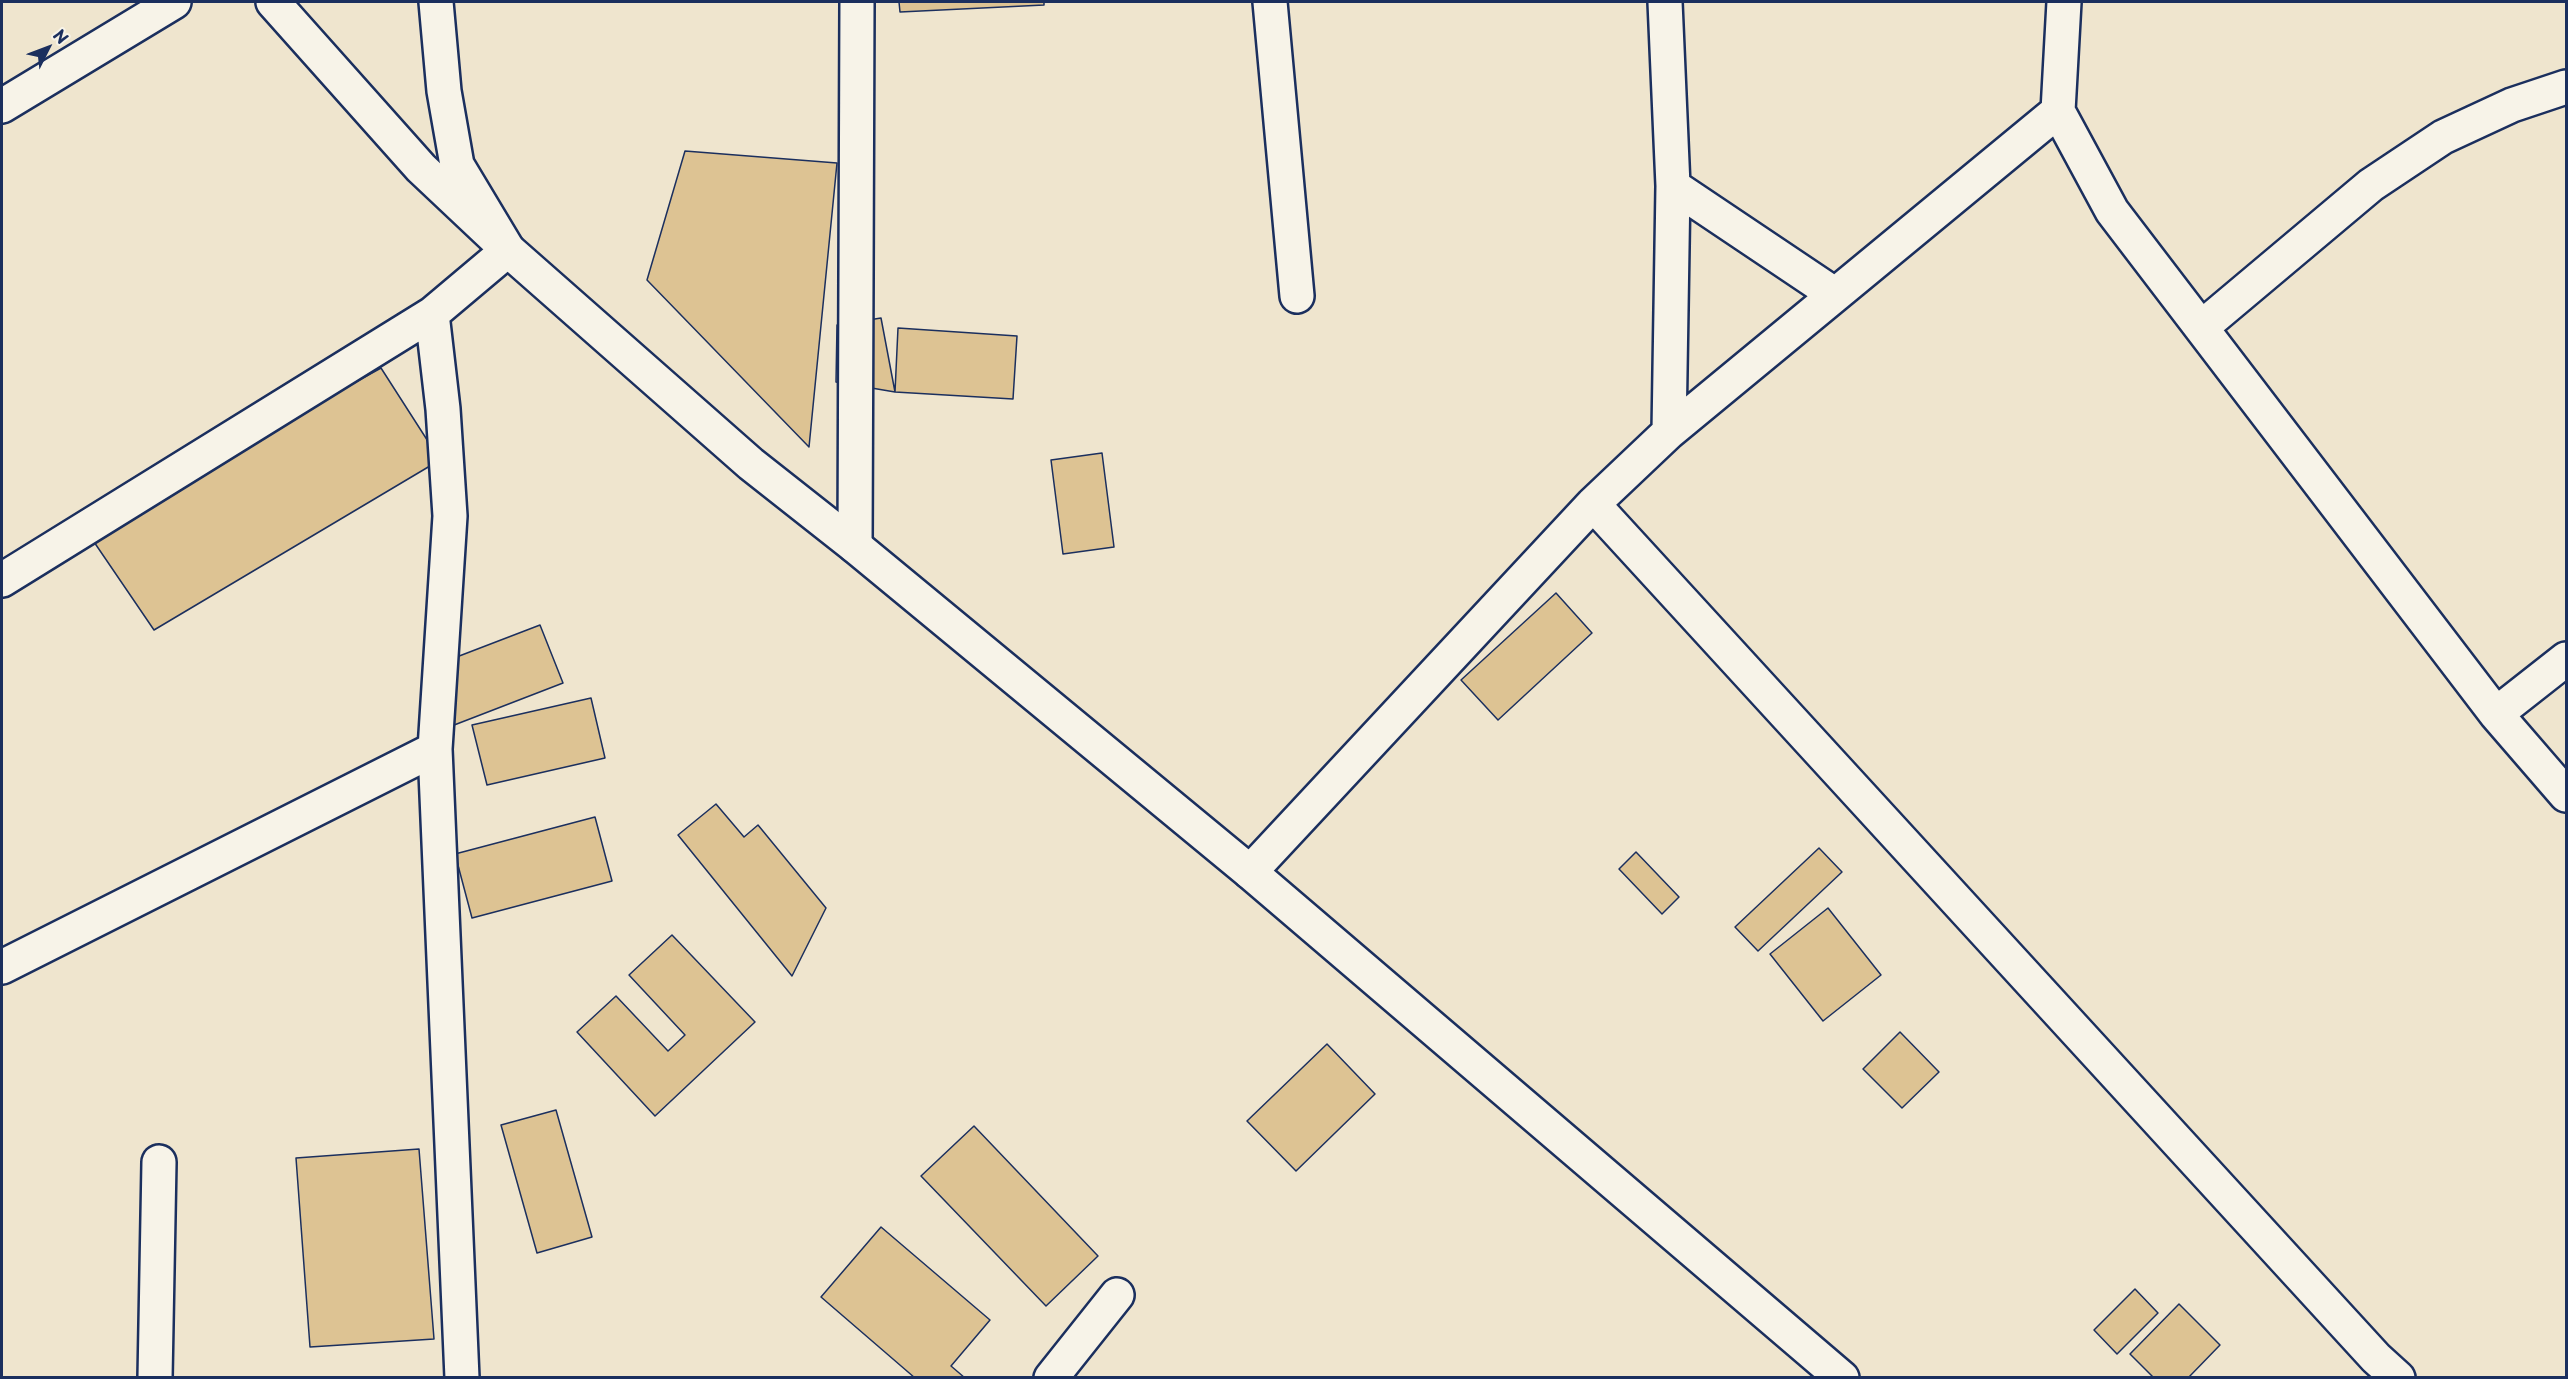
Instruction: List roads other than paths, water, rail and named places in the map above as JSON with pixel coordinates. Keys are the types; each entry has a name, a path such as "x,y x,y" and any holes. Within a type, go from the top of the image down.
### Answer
{"street":[{"path":"2,106 174,2"},
{"path":"273,2 421,168 508,250 751,464 855,546 1250,872 1842,1377"},
{"path":"436,2 444,91 457,165 508,250"},
{"path":"855,546 857,2"},
{"path":"1270,2 1297,296"},
{"path":"1665,2 1673,186 1669,432"},
{"path":"2064,2 2058,111 2112,212 2496,714 2566,795"},
{"path":"2202,327 2371,185 2434,143 2512,105 2566,87"},
{"path":"1250,872 1593,504 1669,432 2058,111"},
{"path":"1673,186 1834,294"},
{"path":"2,580 432,314 508,250"},
{"path":"432,314 443,409 450,516 435,749 462,1377"},
{"path":"1593,504 2360,1341 2398,1377"},
{"path":"2496,714 2566,659"},
{"path":"2,967 435,749"},
{"path":"155,1377 159,1162"},
{"path":"1051,1377 1117,1295"}]}
